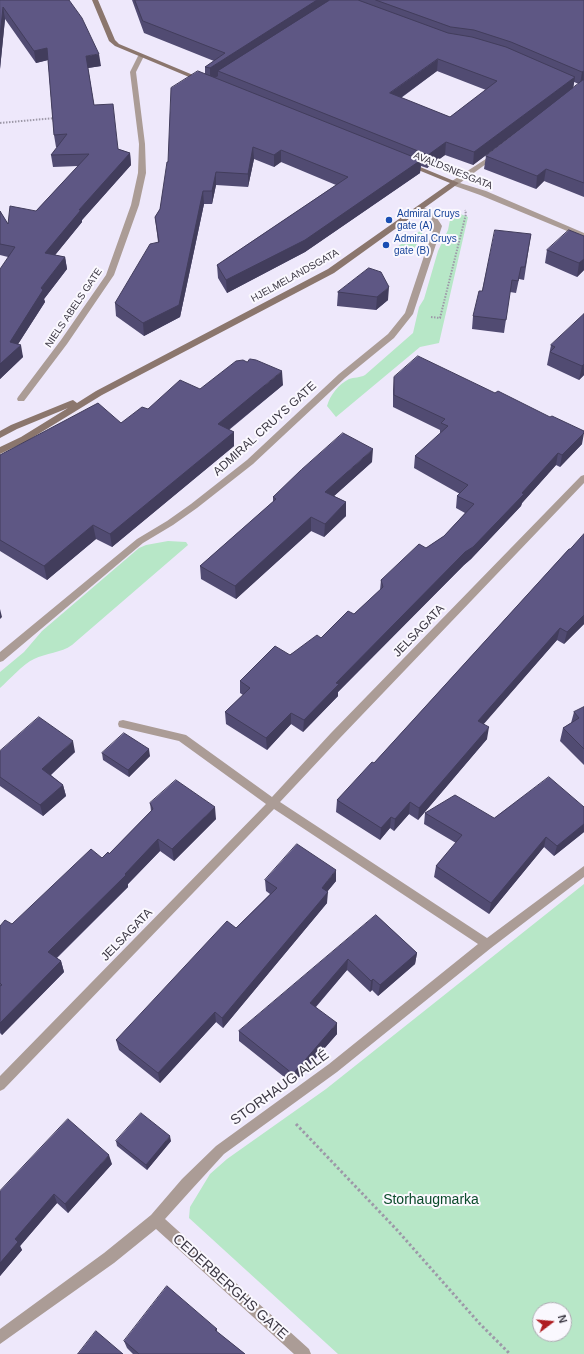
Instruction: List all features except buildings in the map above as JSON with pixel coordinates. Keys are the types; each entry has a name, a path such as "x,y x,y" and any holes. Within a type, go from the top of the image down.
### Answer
{"street":[{"path":"95,0 112,41 117,46 212,84"},
{"name":"NIELS ABELS GATE","path":"21,399 64,342 110,276 135,205 142,173 142,144 133,72 141,56"},
{"name":"HJELMELANDSGATA","path":"0,451 24,439 99,392 331,271 502,150"},
{"name":"AVALDSNESGATA","path":"400,161 483,193 584,236"},
{"name":"ADMIRAL CRUYS GATE","path":"0,658 140,541 194,506 250,462 342,376 390,336 402,324 409,314 438,226 433,217 420,209"},
{"name":"HJELMELANDSGATA","path":"0,435 14,427 99,392"},
{"name":"JELSAGATA","path":"0,1085 274,803 335,736 584,478"},
{"path":"123,724 182,738 274,803 486,944"},
{"name":"STORHAUG ALLÉ","path":"0,1337 110,1258 156,1220 187,1184 220,1150 333,1068 486,944 584,871"},
{"name":"CEDERBERGHS GATE","path":"156,1220 304,1354"}],"path":[{"path":"0,123 58,118"},
{"path":"440,318 466,214 465,210"},
{"path":"280,1107 397,1230 462,1306 491,1337 510,1354"}],"green space":[{"path":"447,213 458,213 468,217 439,343 420,347 336,417 327,406 330,398 338,387 349,379 365,375 413,333 419,307 424,299 438,251 448,230 450,220"},
{"path":"424,228 421,237 412,252 397,247"},
{"path":"168,541 186,542 188,545 72,645 63,650 30,661 0,688 0,672 24,652 42,631 139,548 146,545"},
{"name":"Storhaugmarka","path":"584,884 584,1354 338,1354 189,1218 190,1207 210,1174 227,1159 326,1089"}],"place":[{"name":"Admiral Cruys gate (A)","path":"389,220"},
{"name":"Admiral Cruys gate (B)","path":"386,245"}]}
